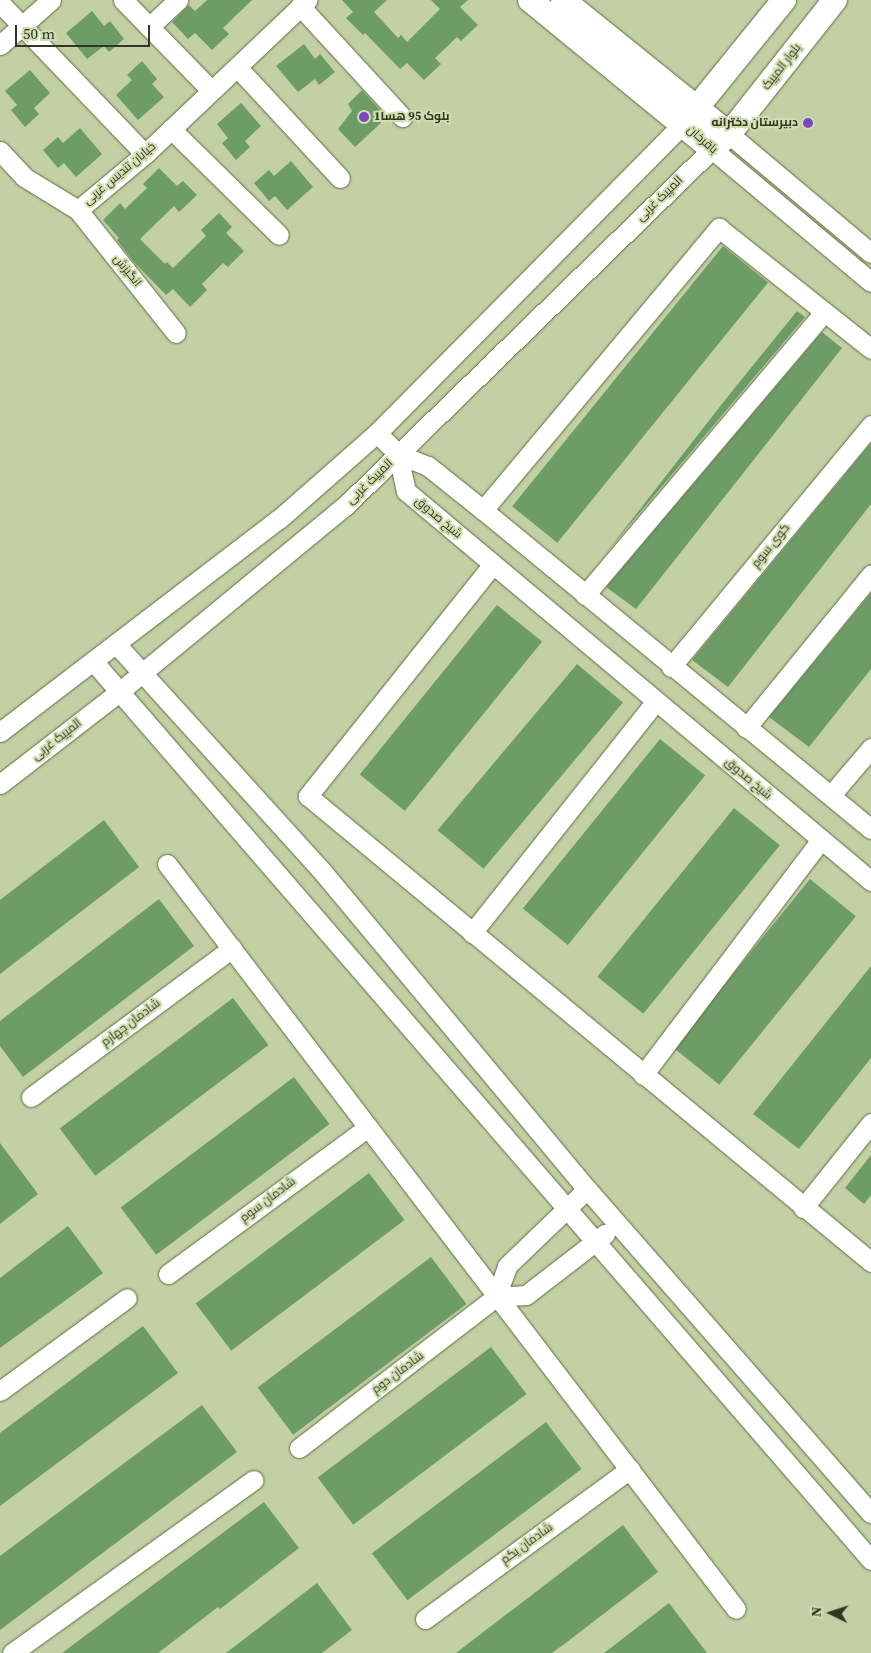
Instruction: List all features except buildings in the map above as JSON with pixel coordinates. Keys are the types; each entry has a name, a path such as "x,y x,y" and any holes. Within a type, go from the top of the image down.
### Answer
{"main road":[{"name":"باقرخان","path":"530,0 690,116"},
{"name":"باقرخان","path":"563,0 720,141"},
{"path":"690,116 784,0"},
{"name":"بلوار المپیک","path":"720,141 835,0"}],"street":[{"path":"0,46 23,28 51,0"},
{"path":"123,0 210,90"},
{"path":"149,28 178,0"},
{"path":"0,3 145,154"},
{"path":"303,3 402,117"},
{"name":"خیابان تندیس غربی","path":"0,151 24,177 78,210 145,154 210,90 238,68 303,3"},
{"path":"238,68 340,178"},
{"path":"0,732 279,519 377,433 690,116"},
{"path":"171,129 279,235"},
{"name":"باقرخان","path":"720,141 871,253"},
{"name":"باقرخان","path":"720,141 871,282"},
{"name":"المپیک غربی","path":"0,784 119,692 345,506 720,141"},
{"name":"انگیزش","path":"78,210 176,332"},
{"path":"483,510 719,228 871,349"},
{"path":"584,595 824,312"},
{"name":"کوی سوم","path":"671,667 871,425"},
{"path":"377,433 398,454 428,466 483,510 671,667 871,829"},
{"name":"شیخ صدوق","path":"398,454 406,491 871,881"},
{"path":"494,564 308,796 803,1208 871,1262"},
{"path":"746,728 871,575"},
{"path":"116,644 321,870 587,1189 871,1513"},
{"path":"93,661 565,1209 596,1241 871,1560"},
{"path":"472,933 656,701"},
{"path":"831,796 871,748"},
{"path":"643,1075 821,840"},
{"path":"167,864 736,1609"},
{"name":"شادمان چهارم","path":"31,1097 232,948"},
{"path":"803,1208 871,1123"},
{"name":"شادمان سوم","path":"168,1274 368,1127"},
{"path":"496,1297 507,1266 587,1189"},
{"path":"496,1297 526,1295 618,1224"},
{"name":"شادمان دوم","path":"299,1448 496,1297"},
{"path":"0,1391 127,1298"},
{"name":"شادمان یکم","path":"424,1619 630,1469"},
{"path":"12,1653 254,1480"}],"place":[{"name":"بلوک 95 هسا1","path":"364,117"},
{"name":"دبیرستان دخترانه","path":"808,123"}]}
